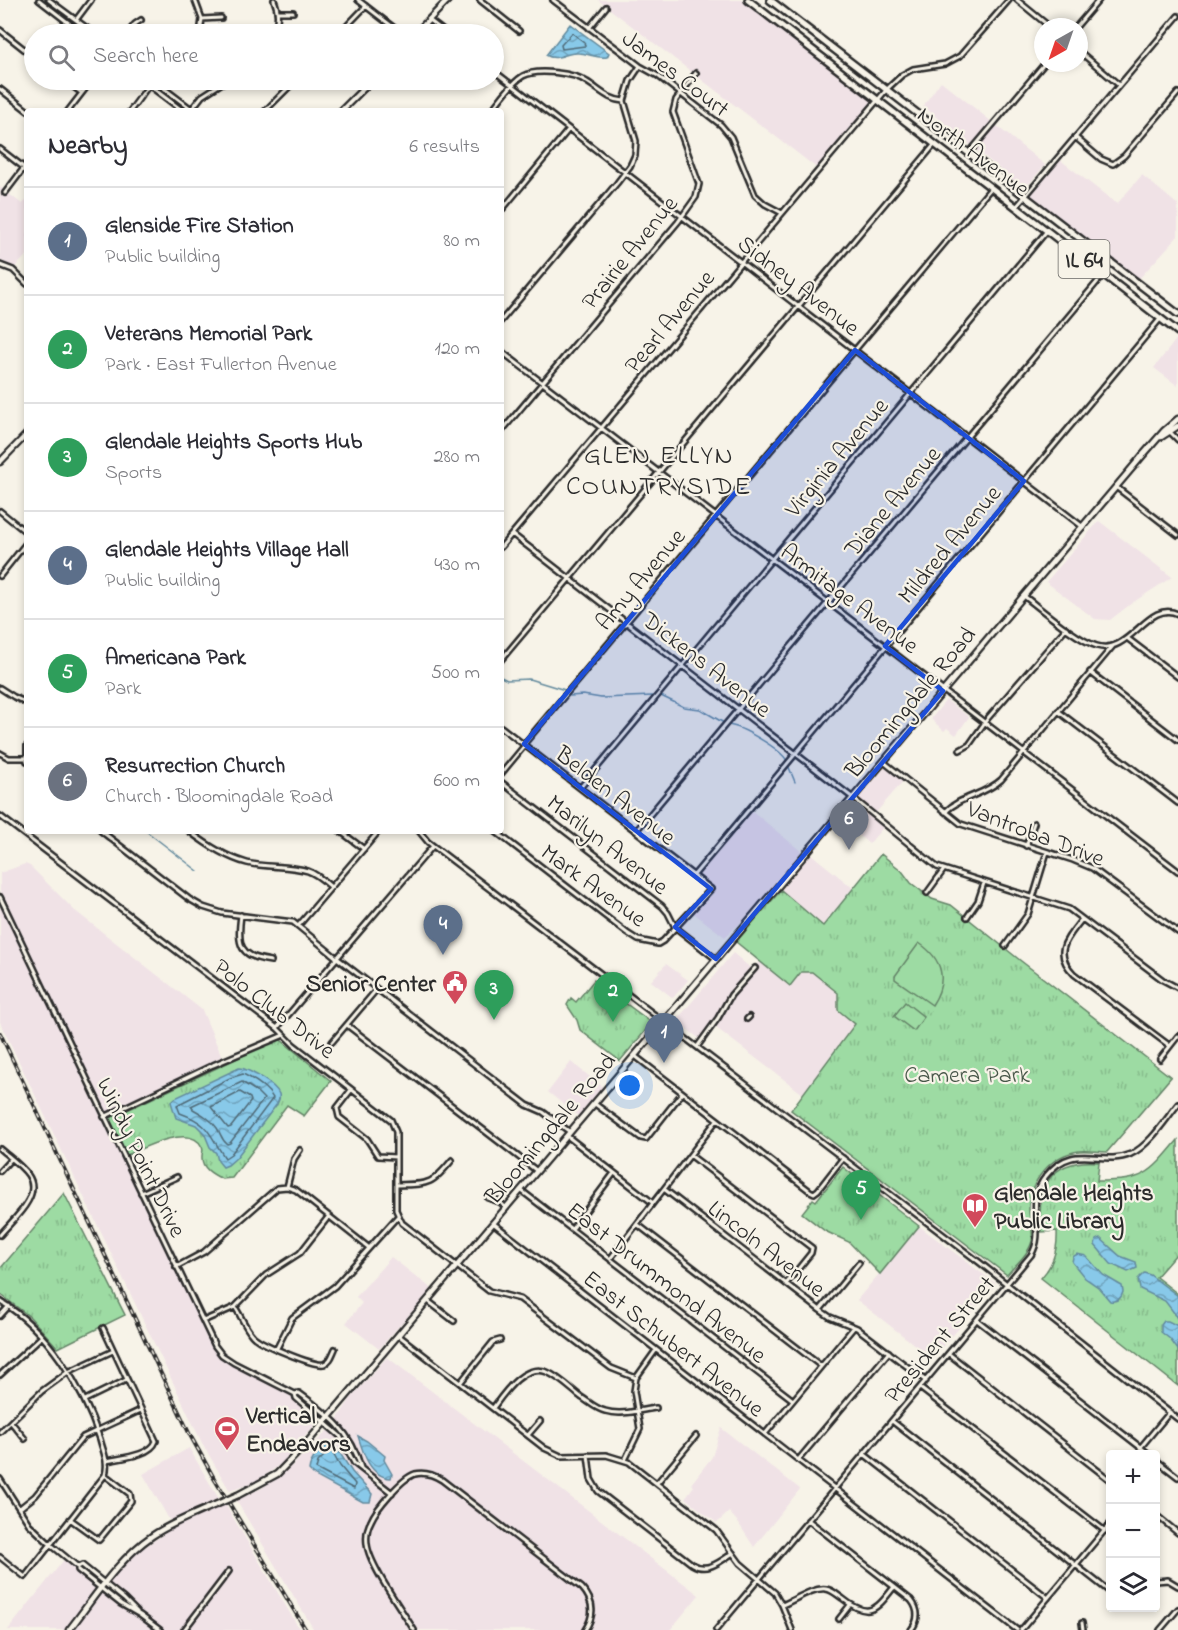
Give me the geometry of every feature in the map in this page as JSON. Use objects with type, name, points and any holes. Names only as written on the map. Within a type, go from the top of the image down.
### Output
[{"type":"main road","points":[[425,24],[448,0]]},
{"type":"main road","name":"North Avenue","points":[[748,0],[1178,332]]},
{"type":"main road","name":"North Avenue","points":[[770,0],[1178,314]]},
{"type":"main road","points":[[344,108],[362,90]]},
{"type":"main road","name":"Bloomingdale Road","points":[[69,1630],[125,1559],[153,1536],[259,1485],[280,1471],[327,1419],[1164,431],[1178,419]]},
{"type":"main road","name":"Bloomingdale Road","points":[[1161,437],[1178,426]]},
{"type":"main road","points":[[0,462],[24,437]]},
{"type":"street","points":[[39,0],[70,24]]},
{"type":"street","points":[[50,0],[81,24]]},
{"type":"street","points":[[76,20],[91,0]]},
{"type":"street","points":[[195,0],[202,18],[201,24]]},
{"type":"street","points":[[274,0],[278,12],[276,24]]},
{"type":"street","points":[[358,0],[389,24]]},
{"type":"street","points":[[480,0],[519,31]]},
{"type":"street","name":"James Court","points":[[553,0],[640,66],[658,76],[726,130],[755,195],[765,204],[782,213]]},
{"type":"street","name":"Pearl Avenue","points":[[504,543],[887,89],[902,75],[913,69],[945,64],[960,56],[1009,0]]},
{"type":"street","points":[[1017,0],[1039,18]]},
{"type":"street","points":[[1084,18],[1099,0]]},
{"type":"street","points":[[349,24],[366,6]]},
{"type":"street","points":[[589,28],[606,7]]},
{"type":"street","points":[[278,12],[293,12]]},
{"type":"street","points":[[1017,206],[1178,16]]},
{"type":"street","points":[[202,18],[221,18]]},
{"type":"street","points":[[135,24],[141,20]]},
{"type":"street","points":[[429,20],[434,24]]},
{"type":"street","points":[[0,30],[24,49]]},
{"type":"street","points":[[1088,59],[1119,85]]},
{"type":"street","points":[[504,317],[625,172],[635,155],[636,141],[624,101],[630,81],[640,66]]},
{"type":"street","points":[[969,153],[1037,72]]},
{"type":"street","points":[[494,108],[520,78],[530,73],[568,74],[582,78],[608,98],[624,101]]},
{"type":"street","points":[[680,93],[696,73]]},
{"type":"street","name":"Sidney Avenue","points":[[504,79],[1083,527]]},
{"type":"street","points":[[0,89],[24,108]]},
{"type":"street","points":[[78,90],[82,93]]},
{"type":"street","points":[[70,108],[84,90]]},
{"type":"street","points":[[132,108],[146,90]]},
{"type":"street","points":[[154,90],[179,108]]},
{"type":"street","points":[[167,90],[189,108]]},
{"type":"street","points":[[193,108],[202,96],[211,90]]},
{"type":"street","points":[[268,108],[286,90]]},
{"type":"street","name":"Prairie Avenue","points":[[504,428],[696,197],[699,184],[673,112],[680,93]]},
{"type":"street","points":[[1075,137],[1101,159],[1113,164],[1124,156],[1178,93]]},
{"type":"street","points":[[504,207],[569,129]]},
{"type":"street","points":[[504,656],[935,144]]},
{"type":"street","points":[[0,149],[24,166]]},
{"type":"street","points":[[5,193],[24,169]]},
{"type":"street","name":"Amy Avenue","points":[[504,770],[992,187]]},
{"type":"street","name":"Virginia Avenue","points":[[580,788],[1047,230]]},
{"type":"street","points":[[0,265],[12,270],[24,281]]},
{"type":"street","name":"Diane Avenue","points":[[636,831],[1104,274]]},
{"type":"street","name":"Mildred Avenue","points":[[694,875],[1161,318]]},
{"type":"street","name":"Armitage Avenue","points":[[504,353],[1178,871]]},
{"type":"street","points":[[1170,432],[1178,440]]},
{"type":"street","points":[[1116,488],[1178,535]]},
{"type":"street","points":[[0,511],[24,531]]},
{"type":"street","name":"Dickens Avenue","points":[[512,534],[853,798],[930,863],[943,871],[1064,907],[1163,980],[1178,988]]},
{"type":"street","points":[[0,576],[24,546]]},
{"type":"street","points":[[1024,596],[1082,640],[1096,646],[1113,646]]},
{"type":"street","points":[[945,812],[957,801],[997,784],[1113,646],[1127,638],[1158,613],[1166,610],[1178,614]]},
{"type":"street","points":[[960,750],[969,745],[1066,628]]},
{"type":"street","points":[[1127,638],[1178,677]]},
{"type":"street","points":[[1090,672],[1178,740]]},
{"type":"street","points":[[0,688],[24,702]]},
{"type":"street","points":[[1057,711],[1178,803]]},
{"type":"street","name":"Belden Avenue","points":[[504,729],[711,889],[675,927]]},
{"type":"street","points":[[0,753],[9,759],[24,760]]},
{"type":"street","name":"Vantroba Drive","points":[[884,762],[964,826],[1081,863],[1102,874],[1178,932]]},
{"type":"street","name":"Marilyn Avenue","points":[[504,784],[662,906],[675,927],[717,959]]},
{"type":"street","name":"Polo Club Drive","points":[[0,816],[24,832]]},
{"type":"street","points":[[1026,846],[1034,823]]},
{"type":"street","name":"Polo Club Drive","points":[[27,834],[278,1028],[391,1120],[396,1131],[396,1210],[398,1216]]},
{"type":"street","points":[[105,834],[198,905],[215,912],[291,921],[527,1105],[543,1112],[653,1203]]},
{"type":"street","points":[[193,834],[213,849],[234,859],[259,866],[307,871],[331,887]]},
{"type":"street","points":[[344,834],[364,849]]},
{"type":"street","points":[[298,926],[376,834]]},
{"type":"street","points":[[421,834],[425,840],[1007,1284],[1178,1419]]},
{"type":"street","name":"Mark Avenue","points":[[499,834],[632,937],[658,944],[675,927]]},
{"type":"street","points":[[278,1028],[433,846]]},
{"type":"street","points":[[1005,946],[1023,923],[1034,898],[1047,852]]},
{"type":"street","points":[[927,892],[943,871]]},
{"type":"street","points":[[967,917],[978,901],[984,883]]},
{"type":"street","name":"Windy Point Drive","points":[[0,897],[215,1346],[227,1359],[295,1394],[299,1393],[327,1419]]},
{"type":"street","points":[[241,915],[238,940],[244,950],[254,958],[271,961]]},
{"type":"street","points":[[1082,919],[1063,946],[1062,955],[1066,964],[1074,974],[1170,1046]]},
{"type":"street","points":[[697,1047],[731,995],[755,968]]},
{"type":"street","points":[[332,1042],[377,989]]},
{"type":"street","points":[[347,1024],[537,1171]]},
{"type":"street","points":[[104,1117],[226,1059],[284,1035]]},
{"type":"street","points":[[1160,1059],[1178,1036]]},
{"type":"street","points":[[635,1056],[810,1191],[818,1190],[843,1158]]},
{"type":"street","points":[[352,1089],[337,1108],[339,1117],[368,1139],[378,1156],[396,1157]]},
{"type":"street","points":[[595,1103],[641,1138],[646,1139],[682,1093]]},
{"type":"street","name":"President Street","points":[[716,1630],[949,1354],[1035,1248],[1037,1236],[1034,1214],[1035,1198],[1047,1174],[1060,1163],[1076,1157],[1119,1157],[1132,1153],[1144,1145],[1178,1104]]},
{"type":"street","points":[[610,1259],[717,1120]]},
{"type":"street","points":[[0,1149],[30,1178],[32,1193],[28,1202],[0,1235]]},
{"type":"street","points":[[288,1187],[294,1159],[300,1150]]},
{"type":"street","points":[[690,1155],[812,1250],[786,1284]]},
{"type":"street","points":[[0,1171],[11,1159]]},
{"type":"street","points":[[396,1185],[431,1182],[452,1160]]},
{"type":"street","points":[[572,1229],[614,1173]]},
{"type":"street","points":[[141,1193],[177,1177]]},
{"type":"street","points":[[176,1267],[204,1252],[273,1191],[288,1187],[303,1195],[368,1247]]},
{"type":"street","name":"Lincoln Avenue","points":[[664,1189],[820,1310],[868,1336],[926,1381]]},
{"type":"street","name":"East Drummond Avenue","points":[[521,1190],[793,1400]]},
{"type":"street","points":[[488,1198],[500,1202],[506,1208]]},
{"type":"street","points":[[203,1321],[236,1307],[266,1275],[300,1252],[329,1216]]},
{"type":"street","points":[[277,1348],[292,1318],[329,1292],[398,1216],[402,1223],[489,1291],[520,1299],[611,1368],[636,1378]]},
{"type":"street","name":"East Schubert Avenue","points":[[493,1223],[1019,1630]]},
{"type":"street","points":[[637,1224],[821,1366]]},
{"type":"street","points":[[820,1310],[859,1263]]},
{"type":"street","points":[[428,1300],[454,1321]]},
{"type":"street","points":[[0,1301],[9,1306],[41,1337],[68,1372],[85,1401],[107,1461],[105,1475],[25,1577],[0,1557]]},
{"type":"street","points":[[0,1316],[9,1306]]},
{"type":"street","points":[[236,1307],[252,1335],[309,1362],[322,1364],[331,1359],[335,1349]]},
{"type":"street","points":[[977,1320],[1143,1450]]},
{"type":"street","points":[[765,1434],[854,1327]]},
{"type":"street","points":[[103,1328],[156,1441],[154,1446],[147,1450],[107,1461]]},
{"type":"street","points":[[398,1335],[554,1454],[567,1457],[606,1455],[626,1460],[716,1530],[740,1563],[775,1593],[792,1630]]},
{"type":"street","points":[[0,1375],[41,1337]]},
{"type":"street","points":[[460,1383],[493,1342],[500,1340]]},
{"type":"street","points":[[626,1460],[640,1429],[634,1391],[636,1378],[656,1350]]},
{"type":"street","points":[[0,1432],[42,1391],[68,1372],[113,1351]]},
{"type":"street","points":[[798,1459],[889,1352]]},
{"type":"street","points":[[949,1354],[1106,1477]]},
{"type":"street","points":[[493,1408],[515,1381],[538,1370],[552,1375],[603,1411],[618,1413],[656,1408]]},
{"type":"street","points":[[85,1401],[126,1380]]},
{"type":"street","points":[[920,1388],[1105,1532],[1019,1630]]},
{"type":"street","name":"Windy Point Drive","points":[[295,1394],[296,1398],[327,1419]]},
{"type":"street","points":[[302,1402],[306,1398]]},
{"type":"street","points":[[19,1509],[35,1496],[83,1437],[141,1410]]},
{"type":"street","points":[[1140,1448],[1170,1412]]},
{"type":"street","points":[[327,1419],[340,1436],[354,1463],[392,1493]]},
{"type":"street","points":[[327,1419],[340,1426],[352,1443],[361,1468]]},
{"type":"street","points":[[528,1435],[540,1421]]},
{"type":"street","points":[[892,1421],[1106,1589]]},
{"type":"street","points":[[11,1422],[25,1438]]},
{"type":"street","points":[[657,1484],[696,1436]]},
{"type":"street","points":[[864,1454],[1048,1598]]},
{"type":"street","points":[[588,1455],[591,1479],[598,1491],[693,1564],[704,1568],[710,1567],[733,1553]]},
{"type":"street","points":[[1161,1464],[1178,1477]]},
{"type":"street","points":[[414,1630],[373,1562],[366,1542],[371,1520],[392,1493],[402,1482],[413,1475],[427,1474],[437,1477],[582,1588],[593,1610],[585,1630]]},
{"type":"street","points":[[70,1519],[96,1539],[102,1538],[132,1498],[105,1475]]},
{"type":"street","points":[[0,1479],[29,1524],[100,1589],[139,1614]]},
{"type":"street","points":[[1160,1519],[1178,1533]]},
{"type":"street","points":[[808,1520],[911,1600],[916,1608],[917,1619],[911,1630]]},
{"type":"street","points":[[78,1567],[82,1565],[160,1630]]},
{"type":"street","points":[[184,1630],[229,1571]]},
{"type":"street","points":[[1160,1581],[1168,1580],[1178,1586]]},
{"type":"street","points":[[782,1605],[824,1589],[833,1592],[861,1611],[875,1609],[894,1587]]},
{"type":"street","points":[[839,1619],[850,1605]]},
{"type":"street","points":[[1160,1630],[1178,1608]]},
{"type":"street","points":[[1082,1623],[1083,1630]]},
{"type":"highlighted area","points":[[855,350],[1024,481],[885,646],[943,691],[716,959],[675,927],[711,889],[524,744]]},
{"type":"shaded area","points":[[598,0],[746,0],[876,101],[818,169]]},
{"type":"shaded area","points":[[941,81],[1045,165],[1027,186],[1018,184],[923,106]]},
{"type":"shaded area","points":[[1059,159],[1117,204],[1142,175],[1178,205],[1178,236],[1137,281],[1027,195]]},
{"type":"shaded area","points":[[0,187],[22,204],[24,202],[24,258],[15,267],[0,261]]},
{"type":"shaded area","points":[[1178,337],[1178,386],[1154,368]]},
{"type":"shaded area","points":[[1099,521],[1172,577],[1110,620],[1095,619],[1046,582]]},
{"type":"shaded area","points":[[946,700],[969,717],[956,735],[947,728],[944,731],[931,719]]},
{"type":"shaded area","points":[[888,764],[905,779],[874,815],[885,825],[869,844],[840,819]]},
{"type":"shaded area","points":[[750,809],[802,852],[748,916],[725,937],[692,912],[712,889],[695,875]]},
{"type":"shaded area","points":[[811,854],[853,888],[822,926],[781,890]]},
{"type":"shaded area","points":[[25,864],[30,866],[74,910],[202,1010],[225,1064],[105,1122],[212,1345],[230,1363],[294,1393],[299,1391],[326,1412],[281,1464],[257,1481],[230,1491],[203,1445],[0,1022],[0,873]]},
{"type":"shaded area","points":[[733,953],[754,971],[759,961],[790,986],[801,972],[812,972],[838,993],[855,1025],[803,1094],[715,1027],[720,1013],[700,1039],[676,1021]]},
{"type":"shaded area","points":[[666,964],[688,980],[673,998],[651,981]]},
{"type":"shaded area","points":[[571,1062],[603,1087],[578,1116],[548,1092]]},
{"type":"shaded area","points":[[919,1226],[996,1284],[933,1359],[857,1300]]},
{"type":"shaded area","points":[[391,1257],[432,1289],[379,1349],[346,1323],[362,1303],[356,1297]]},
{"type":"shaded area","points":[[387,1357],[699,1595],[670,1630],[314,1630],[236,1500],[262,1488],[293,1465],[334,1424],[351,1398]]},
{"type":"shaded area","points":[[721,1428],[800,1489],[754,1547],[729,1512],[717,1523],[685,1498],[694,1486],[691,1484],[712,1457]]},
{"type":"shaded area","points":[[189,1448],[219,1499],[170,1521],[143,1474]]},
{"type":"shaded area","points":[[225,1504],[300,1630],[72,1630],[105,1586],[133,1555],[174,1527]]},
{"type":"shaded area","points":[[67,1556],[102,1583],[67,1630],[8,1630]]},
{"type":"green space","name":"Camera Park","points":[[881,854],[902,871],[911,883],[932,899],[951,905],[1171,1077],[1107,1152],[1069,1153],[1051,1164],[1037,1179],[1030,1199],[1032,1241],[1025,1255],[1007,1275],[791,1110],[855,1024],[838,1010],[838,993],[812,972],[801,972],[790,986],[736,942],[781,890],[823,926]]},
{"type":"green space","points":[[919,943],[933,956],[940,971],[940,987],[932,1005],[895,979]]},
{"type":"green space","points":[[594,980],[652,1023],[620,1061],[580,1030],[577,1020],[567,1005],[571,998],[576,1002]]},
{"type":"green space","points":[[905,1002],[924,1017],[914,1031],[894,1016]]},
{"type":"green space","points":[[281,1040],[331,1081],[304,1116],[287,1105],[232,1178],[222,1179],[208,1170],[203,1164],[202,1147],[196,1140],[187,1137],[164,1140],[123,1157],[108,1119],[274,1041]]},
{"type":"green space","points":[[1178,1140],[1178,1252],[1156,1277],[1178,1294],[1178,1386],[1041,1278],[1049,1268],[1054,1256],[1057,1231],[1041,1232],[1040,1216],[1044,1189],[1049,1179],[1057,1171],[1068,1165],[1082,1162],[1099,1162],[1097,1181],[1125,1180],[1144,1174],[1152,1168]]},
{"type":"green space","points":[[843,1167],[919,1226],[880,1274],[849,1242],[825,1231],[802,1213],[813,1199],[816,1201]]},
{"type":"green space","points":[[64,1193],[125,1315],[58,1348],[30,1317],[0,1294],[0,1269]]},
{"type":"water","points":[[570,24],[609,53],[607,57],[578,53],[558,57],[546,55]]},
{"type":"water","points":[[239,1068],[267,1082],[277,1090],[279,1098],[277,1104],[236,1158],[223,1167],[201,1130],[196,1125],[176,1118],[171,1102]]},
{"type":"water","points":[[1100,1238],[1120,1256],[1136,1262],[1137,1268],[1128,1272],[1111,1264],[1095,1245],[1096,1240]]},
{"type":"water","points":[[1077,1254],[1086,1256],[1103,1275],[1122,1286],[1123,1292],[1120,1298],[1110,1301],[1098,1287],[1085,1278],[1072,1262],[1073,1257]]},
{"type":"water","points":[[1144,1273],[1178,1296],[1178,1318],[1165,1301],[1140,1289],[1138,1279]]},
{"type":"water","points":[[1164,1321],[1178,1326],[1178,1350],[1161,1332],[1161,1325]]},
{"type":"water","points":[[358,1436],[385,1456],[384,1460],[392,1474],[391,1478],[384,1477],[368,1463]]},
{"type":"water","points":[[330,1444],[336,1447],[352,1472],[372,1494],[370,1502],[363,1502],[315,1476],[309,1470],[316,1455]]},
{"type":"waterway","points":[[504,678],[529,679],[565,690]]},
{"type":"waterway","points":[[570,696],[583,695],[601,698],[653,696]]},
{"type":"waterway","points":[[661,696],[684,707],[700,709],[724,723]]},
{"type":"waterway","points":[[728,725],[742,729],[760,739],[777,750],[787,761]]},
{"type":"waterway","points":[[788,765],[795,782]]},
{"type":"waterway","points":[[150,834],[198,871]]},
{"type":"railway","points":[[0,1033],[190,1435],[306,1630]]},
{"type":"place","name":"Resurrection Church","points":[[849,850]]},
{"type":"place","name":"Glendale Heights Village Hall","points":[[443,955]]},
{"type":"place","name":"Senior Center","points":[[455,1006]]},
{"type":"place","name":"Glendale Heights Sports Hub","points":[[494,1020]]},
{"type":"place","name":"Veterans Memorial Park","points":[[613,1022]]},
{"type":"place","name":"Glenside Fire Station","points":[[664,1063]]},
{"type":"place","name":"Americana Park","points":[[861,1220]]},
{"type":"place","name":"Glendale Heights Public Library","points":[[975,1229]]},
{"type":"place","name":"Vertical Endeavors","points":[[227,1452]]},
{"type":"district","name":"GLEN ELLYN COUNTRYSIDE","points":[[659,470]]}]
